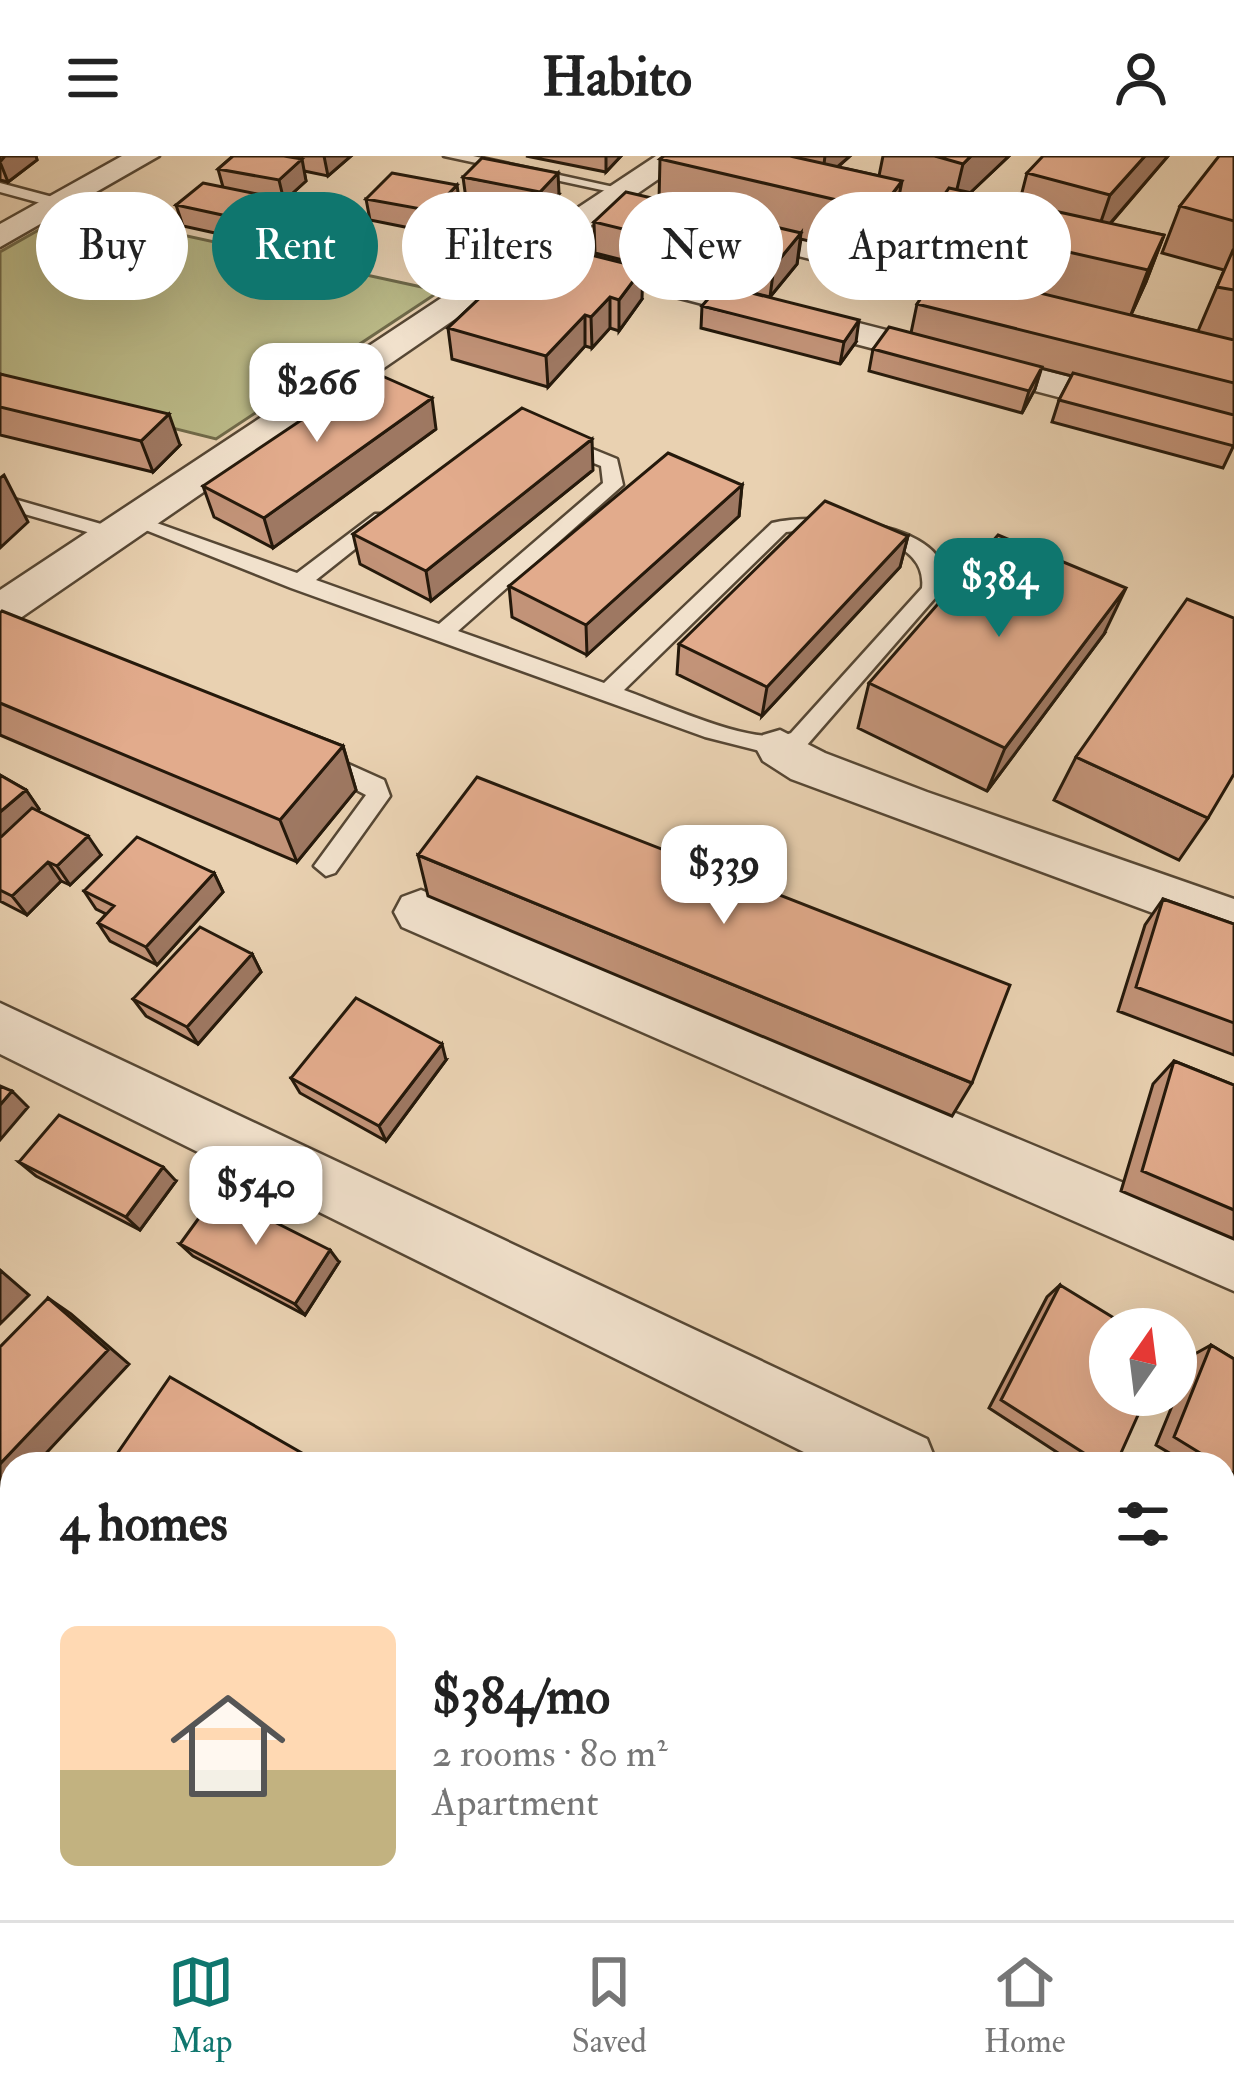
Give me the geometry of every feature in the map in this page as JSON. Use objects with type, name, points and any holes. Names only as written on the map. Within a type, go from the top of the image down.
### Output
[{"type":"street","points":[[79,192],[144,156]]},
{"type":"street","points":[[595,211],[677,156]]},
{"type":"street","points":[[618,195],[669,214],[1050,308]]},
{"type":"street","points":[[0,237],[36,216]]},
{"type":"street","points":[[595,266],[1234,431]]},
{"type":"street","points":[[0,611],[463,300]]},
{"type":"street","points":[[780,748],[808,766],[909,805],[1234,921]]},
{"type":"street","points":[[421,912],[1234,1260]]},
{"type":"street","points":[[0,1027],[877,1452]]},
{"type":"lane","points":[[451,156],[618,195]]},
{"type":"lane","points":[[0,188],[36,197]]},
{"type":"lane","points":[[441,634],[613,484],[610,463],[549,437]]},
{"type":"lane","points":[[0,501],[124,528],[298,583],[607,694],[712,731],[780,748],[799,739],[932,590],[934,572],[927,557],[901,542],[828,520],[795,520],[779,527],[607,694]]},
{"type":"lane","points":[[298,583],[401,503]]},
{"type":"lane","points":[[302,753],[376,786],[378,796],[371,808],[326,866]]},
{"type":"shaded area","points":[[36,232],[36,300],[188,300],[188,236],[212,241],[212,300],[378,300],[378,278],[402,283],[402,300],[426,300],[216,439],[0,385],[0,252]]},
{"type":"building","points":[[233,156],[302,159],[279,180],[218,169]]},
{"type":"building","points":[[790,156],[902,181],[894,192],[807,193],[660,159]]},
{"type":"building","points":[[935,156],[971,156],[963,164]]},
{"type":"building","points":[[1043,156],[1145,156],[1110,195],[1027,173]]},
{"type":"building","points":[[1219,156],[1234,156],[1234,221],[1180,206]]},
{"type":"building","points":[[482,158],[558,173],[540,192],[463,177]]},
{"type":"building","points":[[392,173],[457,185],[450,192],[402,192],[402,206],[378,201],[378,192],[373,192]]},
{"type":"building","points":[[203,183],[247,192],[212,192],[212,213],[188,208],[188,195]]},
{"type":"building","points":[[619,199],[619,228],[595,221]]},
{"type":"building","points":[[1071,215],[1164,235],[1148,270],[1071,253]]},
{"type":"building","points":[[783,229],[801,233],[783,255]]},
{"type":"building","points":[[1233,250],[1234,290],[1217,287]]},
{"type":"building","points":[[595,256],[619,262],[619,300],[610,297],[591,317],[585,315],[546,356],[448,328],[478,300],[595,300]]},
{"type":"building","points":[[707,300],[780,300],[859,320],[844,342],[702,306]]},
{"type":"building","points":[[920,300],[1069,300],[1234,340],[1234,383],[917,304]]},
{"type":"building","points":[[889,327],[1042,367],[1029,391],[873,349]]},
{"type":"building","points":[[373,372],[432,398],[264,518],[203,486]]},
{"type":"building","points":[[1073,373],[1234,415],[1234,446],[1059,400]]},
{"type":"building","points":[[0,374],[169,414],[141,441],[0,407]]},
{"type":"building","points":[[522,408],[592,439],[426,571],[353,534]]},
{"type":"building","points":[[668,453],[742,485],[586,625],[509,586]]},
{"type":"building","points":[[825,501],[908,536],[767,687],[679,644]]},
{"type":"building","points":[[998,535],[1126,588],[1005,748],[869,683]]},
{"type":"building","points":[[1187,599],[1234,618],[1234,774],[1208,818],[1076,757]]},
{"type":"building","points":[[2,611],[343,746],[280,820],[0,703]]},
{"type":"building","points":[[0,775],[26,790],[0,812]]},
{"type":"building","points":[[477,777],[1010,985],[972,1083],[418,855]]},
{"type":"building","points":[[32,808],[88,836],[57,866],[48,862],[12,896],[0,890],[0,838]]},
{"type":"building","points":[[137,837],[214,873],[146,947],[98,923],[114,906],[84,891]]},
{"type":"building","points":[[1163,899],[1234,924],[1234,1023],[1136,987]]},
{"type":"building","points":[[200,927],[252,954],[187,1027],[133,999]]},
{"type":"building","points":[[356,998],[442,1044],[379,1126],[291,1078]]},
{"type":"building","points":[[1174,1061],[1234,1085],[1234,1210],[1142,1171]]},
{"type":"building","points":[[0,1086],[12,1091],[0,1105]]},
{"type":"building","points":[[59,1115],[163,1167],[126,1217],[19,1162]]},
{"type":"building","points":[[217,1193],[330,1250],[295,1304],[180,1244]]},
{"type":"building","points":[[1060,1285],[1098,1308],[1089,1308],[1089,1416],[1138,1416],[1121,1452],[1082,1452],[1001,1400]]},
{"type":"building","points":[[48,1298],[108,1350],[11,1452],[0,1452],[0,1347]]},
{"type":"building","points":[[1211,1345],[1234,1359],[1234,1452],[1198,1452],[1174,1437],[1182,1416],[1197,1416],[1197,1380]]},
{"type":"building","points":[[170,1377],[300,1452],[118,1452]]}]
